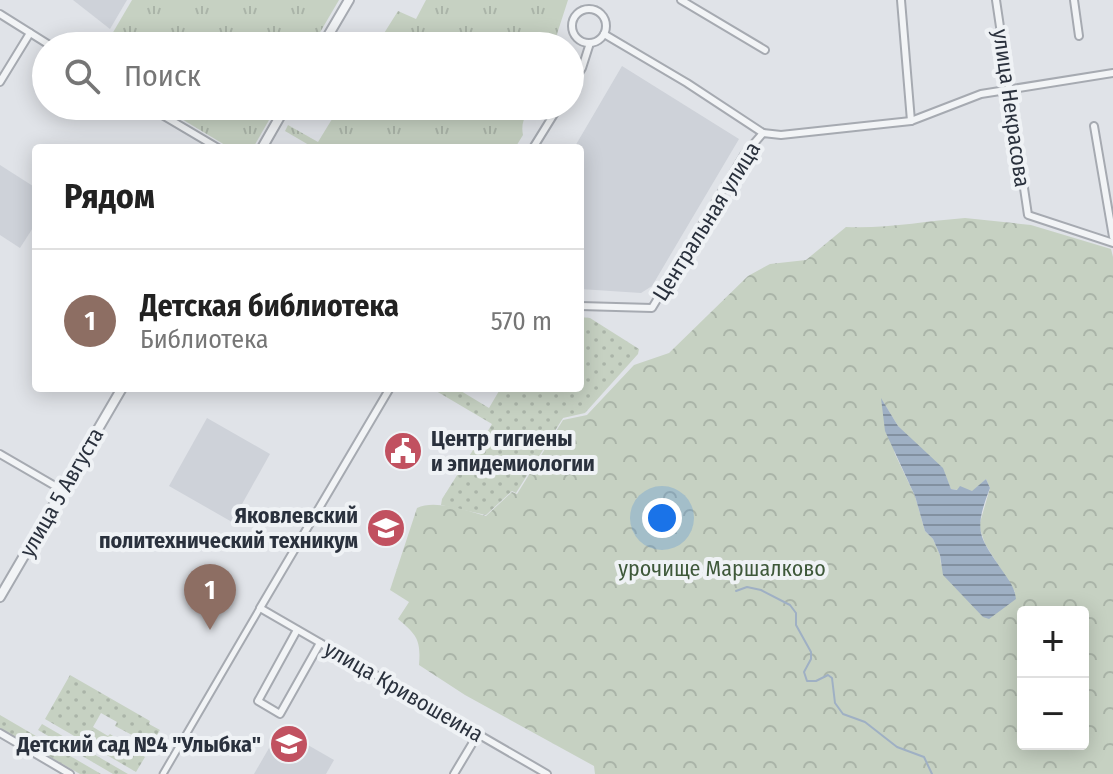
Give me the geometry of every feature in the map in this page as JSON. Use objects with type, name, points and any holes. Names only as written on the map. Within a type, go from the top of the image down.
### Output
[{"type":"street","points":[[330,32],[349,0]]},
{"type":"street","points":[[586,0],[586,9]]},
{"type":"street","points":[[681,0],[765,50]]},
{"type":"street","points":[[901,0],[911,121]]},
{"type":"street","name":"улица Некрасова","points":[[996,0],[1028,215],[1113,243]]},
{"type":"street","points":[[1074,0],[1079,36]]},
{"type":"street","points":[[574,32],[572,28],[576,15],[586,9],[593,9],[606,22],[604,34],[590,43],[584,62]]},
{"type":"street","points":[[0,14],[30,33],[0,82]]},
{"type":"street","points":[[604,34],[763,133]]},
{"type":"street","points":[[584,41],[590,43]]},
{"type":"street","name":"Центральная улица","points":[[584,306],[652,308],[744,155],[763,133],[781,135],[911,121],[970,97],[1113,73]]},
{"type":"street","points":[[171,120],[211,144]]},
{"type":"street","points":[[264,144],[278,120]]},
{"type":"street","points":[[535,144],[550,120]]},
{"type":"street","points":[[1094,126],[1113,237]]},
{"type":"street","name":"улица 5 Августа","points":[[0,597],[120,392]]},
{"type":"street","points":[[163,774],[388,392]]},
{"type":"street","points":[[0,454],[62,490]]},
{"type":"street","name":"улица Кривошеина","points":[[260,608],[547,774]]},
{"type":"street","points":[[297,630],[258,701],[280,714],[320,643]]},
{"type":"street","points":[[0,733],[70,774]]},
{"type":"street","points":[[454,774],[478,734]]},
{"type":"shaded area","points":[[73,0],[127,0],[110,29]]},
{"type":"shaded area","points":[[622,66],[739,139],[652,286],[641,293],[584,289],[584,144],[576,144]]},
{"type":"shaded area","points":[[0,165],[32,185],[32,229],[20,248],[0,235]]},
{"type":"shaded area","points":[[207,418],[270,454],[232,522],[169,486]]},
{"type":"shaded area","name":"Детский сад №4 \"Улыбка\"","points":[[280,729],[334,760],[326,774],[254,774]]},
{"type":"green space","points":[[132,0],[339,0],[320,32],[113,32]]},
{"type":"green space","points":[[426,0],[568,0],[558,32],[385,32],[398,11],[416,19]]},
{"type":"green space","points":[[183,120],[269,120],[255,144],[223,144]]},
{"type":"green space","points":[[331,120],[525,120],[523,135],[517,144],[307,144],[285,131],[288,125],[318,142]]},
{"type":"green space","name":"урочище Маршалково","points":[[965,218],[1031,225],[1111,249],[1113,774],[595,774],[594,766],[465,695],[419,665],[416,639],[398,619],[409,602],[390,590],[417,508],[442,505],[486,516],[512,492],[517,494],[563,420],[587,415],[634,365],[669,353],[748,276],[770,264],[806,260],[846,227]],"holes":[[[882,400],[898,426],[946,477],[951,489],[972,492],[986,479],[990,488],[979,526],[985,544],[1015,592],[941,565],[940,555],[933,539],[925,531],[915,496],[895,454]]]},
{"type":"green space","points":[[584,317],[590,318],[639,349],[638,354],[585,413],[563,418],[516,493],[512,491],[486,515],[441,505],[492,424],[438,392],[463,392],[489,408],[498,392],[584,392]]},
{"type":"green space","points":[[70,675],[150,721],[149,724],[160,730],[151,745],[115,726],[117,722],[101,713],[93,727],[108,736],[110,734],[145,757],[136,772],[45,719]]},
{"type":"green space","points":[[0,715],[101,774],[80,774],[0,728]]},
{"type":"green space","points":[[42,724],[128,774],[113,774],[38,730]]},
{"type":"water","points":[[881,398],[898,426],[943,468],[951,489],[957,490],[960,486],[972,491],[986,479],[990,488],[981,516],[982,535],[1011,584],[1016,599],[989,619],[983,617],[943,575],[940,555],[933,539],[925,531],[915,496],[885,431]]},
{"type":"waterway","points":[[736,591],[747,587],[761,590],[790,605],[796,613],[796,625],[811,652],[804,672],[807,681],[816,681],[828,675],[832,678],[835,703],[843,714],[865,722],[897,747],[924,757],[932,774]]},
{"type":"place","name":"Центр гигиены и эпидемиологии","points":[[403,451]]},
{"type":"place","name":"Яковлевский политехнический техникум","points":[[386,528]]},
{"type":"place","name":"Детская библиотека","points":[[210,630]]},
{"type":"place","name":"Детский сад №4 \"Улыбка\"","points":[[289,744]]}]
